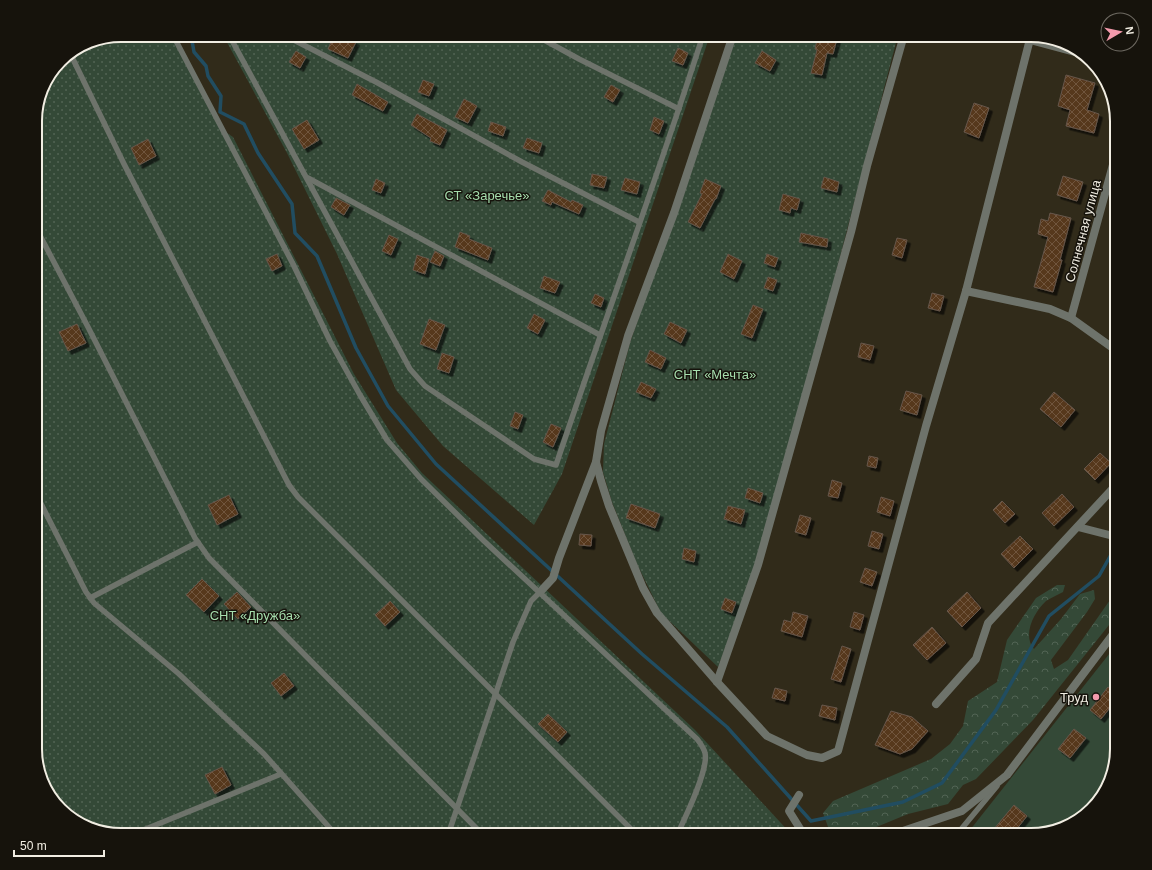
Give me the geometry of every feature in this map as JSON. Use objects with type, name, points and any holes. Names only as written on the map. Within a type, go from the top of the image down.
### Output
[{"type":"street","points":[[540,592],[553,578],[559,558],[596,462],[601,431],[628,336],[674,213],[731,42]]},
{"type":"street","points":[[717,682],[758,565],[849,240],[867,166],[902,42]]},
{"type":"street","points":[[596,462],[600,481],[609,506],[643,588],[657,613],[717,682],[767,736],[807,755],[822,758],[838,751],[924,434],[966,291],[1030,42]]},
{"type":"street","name":"Солнечная улица","points":[[1071,318],[1110,176]]},
{"type":"street","points":[[966,291],[1050,309],[1071,318],[1110,346]]},
{"type":"street","points":[[936,704],[976,660],[988,623],[1110,492]]},
{"type":"street","points":[[1078,527],[1110,535]]},
{"type":"street","points":[[912,828],[962,811],[1006,775],[1110,638]]},
{"type":"street","points":[[799,795],[789,811],[800,828]]},
{"type":"lane","points":[[177,42],[293,264],[330,341],[387,440],[426,484],[484,541],[697,739],[705,752],[705,760],[700,779],[680,828]]},
{"type":"lane","points":[[233,42],[410,369],[425,386],[534,459],[556,465],[701,42]]},
{"type":"lane","points":[[298,42],[376,82],[522,162],[639,222]]},
{"type":"lane","points":[[548,42],[679,109]]},
{"type":"lane","points":[[73,58],[124,164],[289,485],[298,497],[630,828]]},
{"type":"lane","points":[[307,177],[600,335]]},
{"type":"lane","points":[[42,239],[198,542],[209,558],[476,828]]},
{"type":"lane","points":[[42,505],[94,603],[179,674],[264,754],[330,828]]},
{"type":"lane","points":[[90,598],[198,542]]},
{"type":"lane","points":[[450,828],[513,642],[530,601],[540,592]]},
{"type":"lane","points":[[148,828],[281,774]]},
{"type":"lane","points":[[962,828],[1006,775]]},
{"type":"green space","name":"СНТ «Дружба»","points":[[121,42],[175,42],[221,129],[233,137],[354,374],[397,443],[422,473],[695,730],[786,828],[115,828],[95,824],[73,812],[65,805],[50,784],[42,755],[42,115],[46,95],[55,77],[65,65],[77,55],[100,45]]},
{"type":"green space","name":"СТ «Заречье»","points":[[227,42],[708,42],[562,474],[534,525],[443,446],[396,390],[337,254],[287,153]]},
{"type":"green space","name":"СНТ «Мечта»","points":[[735,42],[896,42],[765,543],[718,667],[661,613],[637,564],[612,502],[603,472],[604,444],[630,343]]},
{"type":"green space","points":[[1057,585],[1065,585],[1063,592],[1046,601],[1034,617],[1029,631],[1029,637],[1034,649],[1061,619],[1080,594],[1094,590],[1095,599],[1051,660],[1054,669],[1068,660],[1110,600],[1110,624],[1033,720],[976,779],[963,785],[948,804],[908,814],[874,828],[828,828],[823,813],[833,801],[931,759],[950,744],[963,726],[968,701],[997,682],[1007,640],[1036,598]]},
{"type":"green space","name":"Труд","points":[[1110,653],[1110,755],[1106,775],[1094,797],[1075,815],[1057,824],[1037,828],[972,828]]},
{"type":"building","points":[[331,42],[356,42],[348,58],[328,49]]},
{"type":"building","points":[[816,42],[836,42],[833,54],[827,53],[822,75],[811,73],[817,50],[815,49]]},
{"type":"building","points":[[678,48],[688,53],[683,65],[672,61]]},
{"type":"building","points":[[296,51],[306,57],[300,68],[289,62]]},
{"type":"building","points":[[762,51],[776,60],[770,71],[755,63]]},
{"type":"building","points":[[1066,75],[1095,83],[1087,110],[1099,114],[1094,133],[1066,126],[1070,110],[1058,106]]},
{"type":"building","points":[[423,80],[434,84],[429,96],[418,92]]},
{"type":"building","points":[[357,84],[388,102],[383,111],[352,95]]},
{"type":"building","points":[[611,85],[620,90],[613,102],[604,97]]},
{"type":"building","points":[[464,99],[477,106],[468,123],[455,117]]},
{"type":"building","points":[[974,103],[989,108],[979,138],[964,132]]},
{"type":"building","points":[[417,114],[447,130],[440,145],[430,141],[431,138],[411,125]]},
{"type":"building","points":[[654,117],[664,121],[659,134],[650,130]]},
{"type":"building","points":[[307,120],[319,140],[304,149],[292,129]]},
{"type":"building","points":[[491,122],[506,127],[503,136],[488,131]]},
{"type":"building","points":[[527,138],[542,143],[539,153],[523,148]]},
{"type":"building","points":[[148,139],[156,156],[139,165],[131,148]]},
{"type":"building","points":[[592,174],[607,177],[604,188],[590,185]]},
{"type":"building","points":[[1063,176],[1083,182],[1077,201],[1057,195]]},
{"type":"building","points":[[824,177],[839,182],[837,192],[821,188]]},
{"type":"building","points":[[625,178],[640,182],[637,194],[621,190]]},
{"type":"building","points":[[376,179],[385,183],[381,193],[372,190]]},
{"type":"building","points":[[705,179],[721,186],[716,199],[700,228],[688,222],[702,194],[700,193]]},
{"type":"building","points":[[548,190],[571,202],[572,200],[583,205],[579,214],[552,202],[551,205],[542,201]]},
{"type":"building","points":[[783,194],[800,199],[797,210],[791,208],[790,213],[779,210]]},
{"type":"building","points":[[336,198],[350,205],[344,215],[331,207]]},
{"type":"building","points":[[1050,213],[1071,218],[1053,292],[1034,287],[1048,237],[1038,234],[1041,219],[1048,221]]},
{"type":"building","points":[[460,232],[470,236],[469,239],[492,248],[488,260],[455,247]]},
{"type":"building","points":[[801,233],[828,239],[827,247],[799,242]]},
{"type":"building","points":[[389,235],[398,239],[391,255],[382,251]]},
{"type":"building","points":[[897,238],[907,240],[902,258],[892,255]]},
{"type":"building","points":[[435,251],[444,256],[440,266],[430,262]]},
{"type":"building","points":[[277,254],[282,266],[272,271],[266,259]]},
{"type":"building","points":[[728,254],[742,261],[734,279],[720,272]]},
{"type":"building","points":[[767,254],[778,258],[775,267],[764,263]]},
{"type":"building","points":[[417,255],[429,259],[425,274],[413,270]]},
{"type":"building","points":[[544,276],[560,282],[555,293],[540,288]]},
{"type":"building","points":[[768,277],[777,280],[773,291],[764,288]]},
{"type":"building","points":[[932,293],[944,296],[940,311],[928,308]]},
{"type":"building","points":[[595,294],[604,298],[601,307],[591,303]]},
{"type":"building","points":[[753,305],[763,309],[752,338],[741,334]]},
{"type":"building","points":[[534,314],[545,320],[538,334],[527,328]]},
{"type":"building","points":[[429,319],[445,325],[436,350],[420,344]]},
{"type":"building","points":[[670,322],[687,330],[681,343],[664,334]]},
{"type":"building","points":[[77,324],[86,343],[68,351],[59,332]]},
{"type":"building","points":[[861,343],[874,346],[870,360],[858,357]]},
{"type":"building","points":[[650,350],[666,358],[661,369],[645,362]]},
{"type":"building","points":[[442,353],[454,357],[449,373],[437,369]]},
{"type":"building","points":[[641,382],[656,389],[651,398],[636,392]]},
{"type":"building","points":[[906,391],[922,395],[917,415],[900,410]]},
{"type":"building","points":[[1054,392],[1075,410],[1061,427],[1040,409]]},
{"type":"building","points":[[515,412],[523,415],[518,429],[510,426]]},
{"type":"building","points":[[551,424],[561,428],[553,447],[543,442]]},
{"type":"building","points":[[1100,453],[1110,462],[1110,464],[1095,480],[1084,469]]},
{"type":"building","points":[[869,456],[878,458],[876,468],[867,466]]},
{"type":"building","points":[[832,480],[842,483],[838,498],[828,496]]},
{"type":"building","points":[[748,488],[763,493],[760,503],[745,498]]},
{"type":"building","points":[[1062,494],[1074,507],[1054,526],[1042,513]]},
{"type":"building","points":[[229,495],[238,514],[217,525],[208,505]]},
{"type":"building","points":[[881,497],[894,501],[890,516],[877,512]]},
{"type":"building","points":[[1002,501],[1015,514],[1005,523],[993,510]]},
{"type":"building","points":[[631,504],[660,514],[655,528],[626,518]]},
{"type":"building","points":[[728,506],[745,510],[741,524],[724,519]]},
{"type":"building","points":[[800,515],[811,518],[806,535],[795,532]]},
{"type":"building","points":[[872,531],[883,534],[879,549],[868,546]]},
{"type":"building","points":[[580,534],[592,535],[591,546],[579,545]]},
{"type":"building","points":[[1020,536],[1033,549],[1014,568],[1001,554]]},
{"type":"building","points":[[684,548],[696,551],[694,562],[682,559]]},
{"type":"building","points":[[865,568],[877,572],[872,586],[860,582]]},
{"type":"building","points":[[202,579],[219,596],[204,612],[186,595]]},
{"type":"building","points":[[237,592],[251,607],[238,619],[224,604]]},
{"type":"building","points":[[967,592],[981,608],[962,627],[947,611]]},
{"type":"building","points":[[725,598],[736,602],[732,613],[721,609]]},
{"type":"building","points":[[390,601],[400,612],[385,626],[375,615]]},
{"type":"building","points":[[793,612],[808,616],[802,637],[781,631],[784,620],[791,622]]},
{"type":"building","points":[[854,612],[864,615],[860,630],[850,627]]},
{"type":"building","points":[[932,627],[946,643],[927,660],[913,645]]},
{"type":"building","points":[[842,646],[851,649],[841,682],[831,679]]},
{"type":"building","points":[[284,673],[294,686],[281,696],[271,683]]},
{"type":"building","points":[[1108,687],[1110,688],[1110,708],[1101,719],[1090,710]]},
{"type":"building","points":[[775,688],[787,691],[785,701],[772,698]]},
{"type":"building","points":[[822,705],[837,708],[835,720],[819,716]]},
{"type":"building","points":[[891,711],[912,717],[928,731],[912,749],[900,754],[875,745]]},
{"type":"building","points":[[548,714],[567,732],[558,742],[538,724]]},
{"type":"building","points":[[1074,729],[1086,738],[1070,758],[1058,749]]},
{"type":"building","points":[[222,767],[231,785],[215,794],[205,775]]},
{"type":"building","points":[[1014,805],[1027,816],[1018,828],[995,828]]},
{"type":"waterway","points":[[192,42],[194,52],[206,66],[208,76],[221,96],[220,112],[244,124],[258,153],[292,204],[295,233],[317,256],[356,348],[388,406],[436,464],[642,654],[727,727],[811,821],[903,802],[942,783],[996,710],[1049,616],[1099,576],[1110,556]]},
{"type":"place","name":"Труд","points":[[1096,697]]}]
